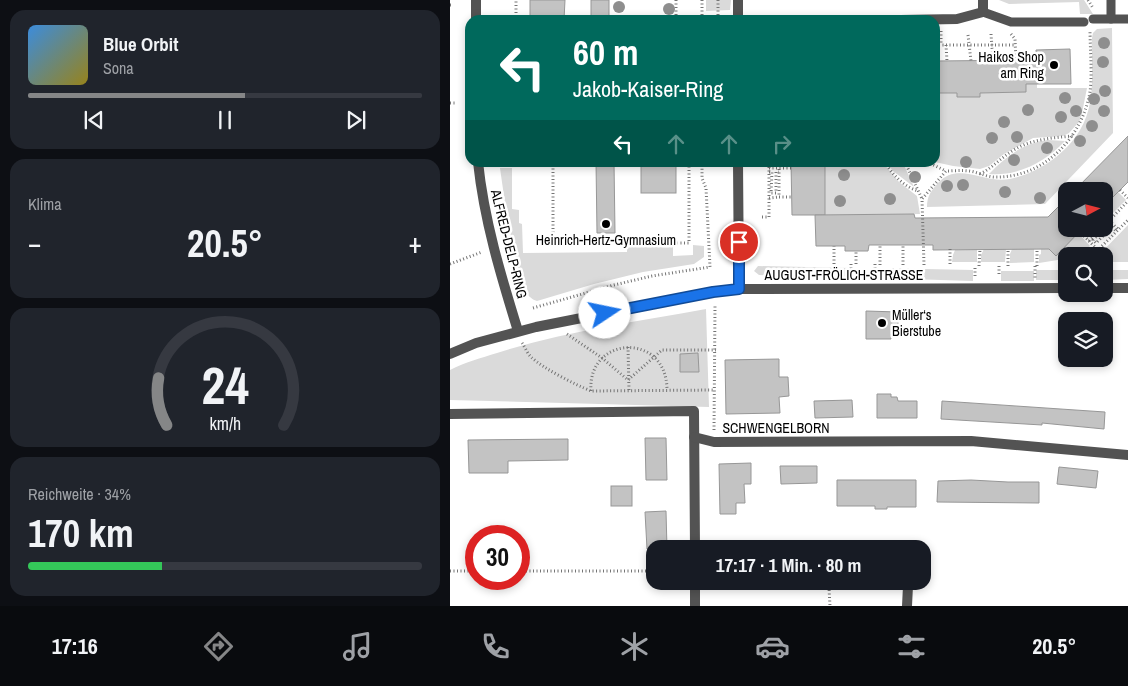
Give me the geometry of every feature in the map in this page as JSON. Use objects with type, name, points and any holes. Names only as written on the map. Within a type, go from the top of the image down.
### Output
[{"type":"street","points":[[476,0],[476,15]]},
{"type":"street","points":[[738,0],[738,15]]},
{"type":"street","points":[[940,19],[957,19],[983,12],[983,0]]},
{"type":"street","name":"ALFRED-DELP-RING","points":[[479,167],[484,208],[518,331]]},
{"type":"street","points":[[738,167],[739,289]]},
{"type":"street","name":"AUGUST-FRÖLICH-STRASSE","points":[[450,354],[476,343],[518,331],[713,292],[739,289],[1058,288]]},
{"type":"street","points":[[1113,288],[1128,288]]},
{"type":"street","points":[[450,414],[694,411],[695,540]]},
{"type":"street","name":"SCHWENGELBORN","points":[[694,437],[714,442],[971,441],[1128,455]]},
{"type":"street","points":[[695,590],[695,606]]},
{"type":"street","points":[[907,606],[908,590]]},
{"type":"lane","points":[[1111,0],[1111,18]]},
{"type":"lane","points":[[983,12],[1011,22],[1128,18]]},
{"type":"path","points":[[516,0],[516,15]]},
{"type":"path","points":[[676,0],[676,15]]},
{"type":"path","points":[[702,0],[702,15]]},
{"type":"path","points":[[718,0],[718,15]]},
{"type":"path","points":[[938,167],[946,171],[970,171],[994,177],[1013,175],[1042,164],[1059,151],[1073,136],[1090,95],[1090,30]]},
{"type":"path","points":[[940,31],[941,45],[1015,45]]},
{"type":"path","points":[[991,34],[993,61]]},
{"type":"path","points":[[1011,34],[1015,39],[1016,61]]},
{"type":"path","points":[[968,35],[970,61]]},
{"type":"path","points":[[946,45],[947,61]]},
{"type":"path","points":[[450,103],[455,103]]},
{"type":"path","points":[[980,174],[1025,144],[1036,140],[1073,136]]},
{"type":"path","points":[[552,167],[552,244],[689,243],[689,167]]},
{"type":"path","points":[[532,308],[652,276],[710,267],[706,188],[702,178],[702,167]]},
{"type":"path","points":[[762,217],[769,217],[769,167]]},
{"type":"path","points":[[888,167],[902,182],[918,191]]},
{"type":"path","points":[[907,167],[922,199],[924,265]]},
{"type":"path","points":[[769,170],[792,168]]},
{"type":"path","points":[[769,170],[772,172],[771,193],[776,193],[776,172],[779,170]]},
{"type":"path","points":[[779,170],[779,197]]},
{"type":"path","points":[[922,199],[946,171]]},
{"type":"path","points":[[1113,216],[1128,200],[1120,190]]},
{"type":"path","points":[[769,198],[792,197]]},
{"type":"path","points":[[1101,247],[1128,220]]},
{"type":"path","points":[[1113,226],[1118,231]]},
{"type":"path","points":[[1113,228],[1118,231]]},
{"type":"path","points":[[1086,238],[1095,247]]},
{"type":"path","points":[[1089,241],[1092,238]]},
{"type":"path","points":[[1095,238],[1093,240],[1096,243],[1101,238]]},
{"type":"path","points":[[880,245],[880,265]]},
{"type":"path","points":[[903,245],[903,265]]},
{"type":"path","points":[[834,246],[834,264]]},
{"type":"path","points":[[450,264],[494,249]]},
{"type":"path","points":[[979,266],[980,249]]},
{"type":"path","points":[[1008,249],[1008,266]]},
{"type":"path","points":[[1037,249],[1037,266]]},
{"type":"path","points":[[950,250],[950,266]]},
{"type":"path","points":[[856,251],[856,264]]},
{"type":"path","points":[[714,442],[715,306]]},
{"type":"path","points":[[552,324],[602,358],[628,380]]},
{"type":"path","points":[[522,342],[530,356],[577,386],[591,391],[715,390]]},
{"type":"path","points":[[628,347],[628,390]]},
{"type":"path","points":[[591,391],[593,371],[602,358],[614,350],[628,347],[643,350],[654,357],[664,371],[667,389]]},
{"type":"path","points":[[628,380],[662,350],[716,350]]},
{"type":"path","points":[[450,571],[465,571]]},
{"type":"path","points":[[530,571],[646,572]]},
{"type":"path","points":[[829,590],[830,606]]},
{"type":"shaded area","points":[[706,0],[731,0],[730,10],[706,11]]},
{"type":"shaded area","points":[[999,0],[1084,0],[1093,14],[1080,14],[1079,2],[1009,4]]},
{"type":"shaded area","points":[[1112,28],[1113,133],[1066,182],[1058,182],[1058,190],[1045,204],[927,207],[931,191],[946,177],[963,173],[991,179],[1010,179],[1031,172],[1050,162],[1067,147],[1080,130],[1088,112],[1092,84],[1092,41],[1093,33],[1097,29]]},
{"type":"shaded area","points":[[1026,84],[1037,84],[1037,88],[1087,88],[1079,122],[1069,133],[1063,136],[1033,138],[1004,154],[989,166],[980,169],[940,163],[940,93],[957,93],[957,97],[980,97],[980,93],[1026,92]]},
{"type":"shaded area","points":[[1048,140],[1065,141],[1049,155],[1031,166],[1011,173],[989,174],[1016,151],[1031,144]]},
{"type":"shaded area","points":[[825,167],[886,167],[899,182],[917,196],[920,214],[825,215]]},
{"type":"shaded area","points":[[890,167],[905,167],[914,187]]},
{"type":"shaded area","points":[[500,168],[512,168],[512,209],[519,210],[519,223],[522,224],[523,253],[627,252],[627,247],[673,246],[673,256],[693,255],[693,245],[704,246],[704,257],[694,264],[643,272],[537,301],[530,297],[520,275],[511,236]]},
{"type":"shaded area","points":[[1118,192],[1126,200],[1113,213],[1113,197]]},
{"type":"shaded area","points":[[1128,225],[1128,262],[1113,262],[1113,247],[1107,247]]},
{"type":"shaded area","points":[[1073,238],[1083,238],[1090,246],[1089,247],[1064,247]]},
{"type":"shaded area","points":[[977,249],[977,262],[952,262],[955,250]]},
{"type":"shaded area","points":[[984,249],[1006,249],[1005,262],[981,262],[981,255]]},
{"type":"shaded area","points":[[1012,249],[1034,249],[1034,262],[1010,263]]},
{"type":"shaded area","points":[[1041,249],[1049,249],[1056,255],[1058,253],[1058,260],[1039,263]]},
{"type":"shaded area","points":[[758,266],[850,268],[850,278],[759,275],[754,271]]},
{"type":"shaded area","points":[[877,268],[973,270],[973,281],[876,278]]},
{"type":"shaded area","points":[[1036,270],[1058,270],[1058,280],[1036,280]]},
{"type":"shaded area","points":[[1113,270],[1128,270],[1128,279],[1113,280]]},
{"type":"shaded area","points":[[1001,271],[1034,271],[1034,281],[1001,281]]},
{"type":"shaded area","points":[[706,309],[709,407],[450,400],[450,370],[467,362],[523,345],[575,333]]},
{"type":"building","points":[[530,0],[565,0],[564,15],[530,15]]},
{"type":"building","points":[[591,0],[609,0],[609,15],[591,15]]},
{"type":"building","points":[[1070,49],[1071,84],[1026,84],[1026,92],[980,93],[980,97],[957,97],[957,93],[940,93],[940,61],[1036,60],[1036,50]]},
{"type":"building","points":[[1128,136],[1128,182],[1113,197],[1113,182],[1083,182]]},
{"type":"building","points":[[596,167],[614,167],[615,233],[597,233]]},
{"type":"building","points":[[641,167],[676,167],[676,193],[641,193]]},
{"type":"building","points":[[791,167],[825,167],[825,215],[792,215]]},
{"type":"building","points":[[1058,207],[1058,238],[1073,238],[1065,247],[1058,247],[1058,254],[1056,256],[1049,249],[933,250],[933,245],[869,245],[868,251],[845,251],[845,246],[816,246],[815,215],[914,214],[915,218],[1048,217]]},
{"type":"building","points":[[866,311],[898,312],[898,334],[891,334],[891,339],[866,339]]},
{"type":"building","points":[[698,353],[699,372],[680,372],[680,354]]},
{"type":"building","points":[[779,359],[779,377],[788,377],[789,396],[779,397],[780,413],[726,414],[725,360]]},
{"type":"building","points":[[877,394],[891,394],[891,397],[897,397],[898,401],[917,401],[917,418],[877,418]]},
{"type":"building","points":[[852,400],[853,417],[815,418],[814,401]]},
{"type":"building","points":[[942,401],[1105,412],[1104,429],[1042,423],[1042,425],[941,419]]},
{"type":"building","points":[[645,438],[666,438],[667,480],[646,480]]},
{"type":"building","points":[[568,439],[568,460],[508,461],[508,473],[469,473],[468,440]]},
{"type":"building","points":[[751,463],[751,484],[744,484],[745,503],[736,503],[736,514],[720,514],[719,464]]},
{"type":"building","points":[[780,466],[817,466],[817,483],[781,484]]},
{"type":"building","points":[[1059,467],[1098,471],[1096,488],[1057,484]]},
{"type":"building","points":[[837,480],[916,480],[916,507],[875,509],[875,506],[837,506]]},
{"type":"building","points":[[938,481],[1039,482],[1039,503],[937,502]]},
{"type":"building","points":[[611,486],[632,486],[632,506],[611,506]]},
{"type":"building","points":[[666,511],[667,540],[647,540],[645,512]]},
{"type":"place","name":"Haikos Shop am Ring","points":[[1054,65]]},
{"type":"place","name":"Heinrich-Hertz-Gymnasium","points":[[606,224]]},
{"type":"place","name":"Müller‘s Bierstube","points":[[882,323]]},
{"type":"route","points":[[605,313],[713,292],[739,289],[739,242]]}]
